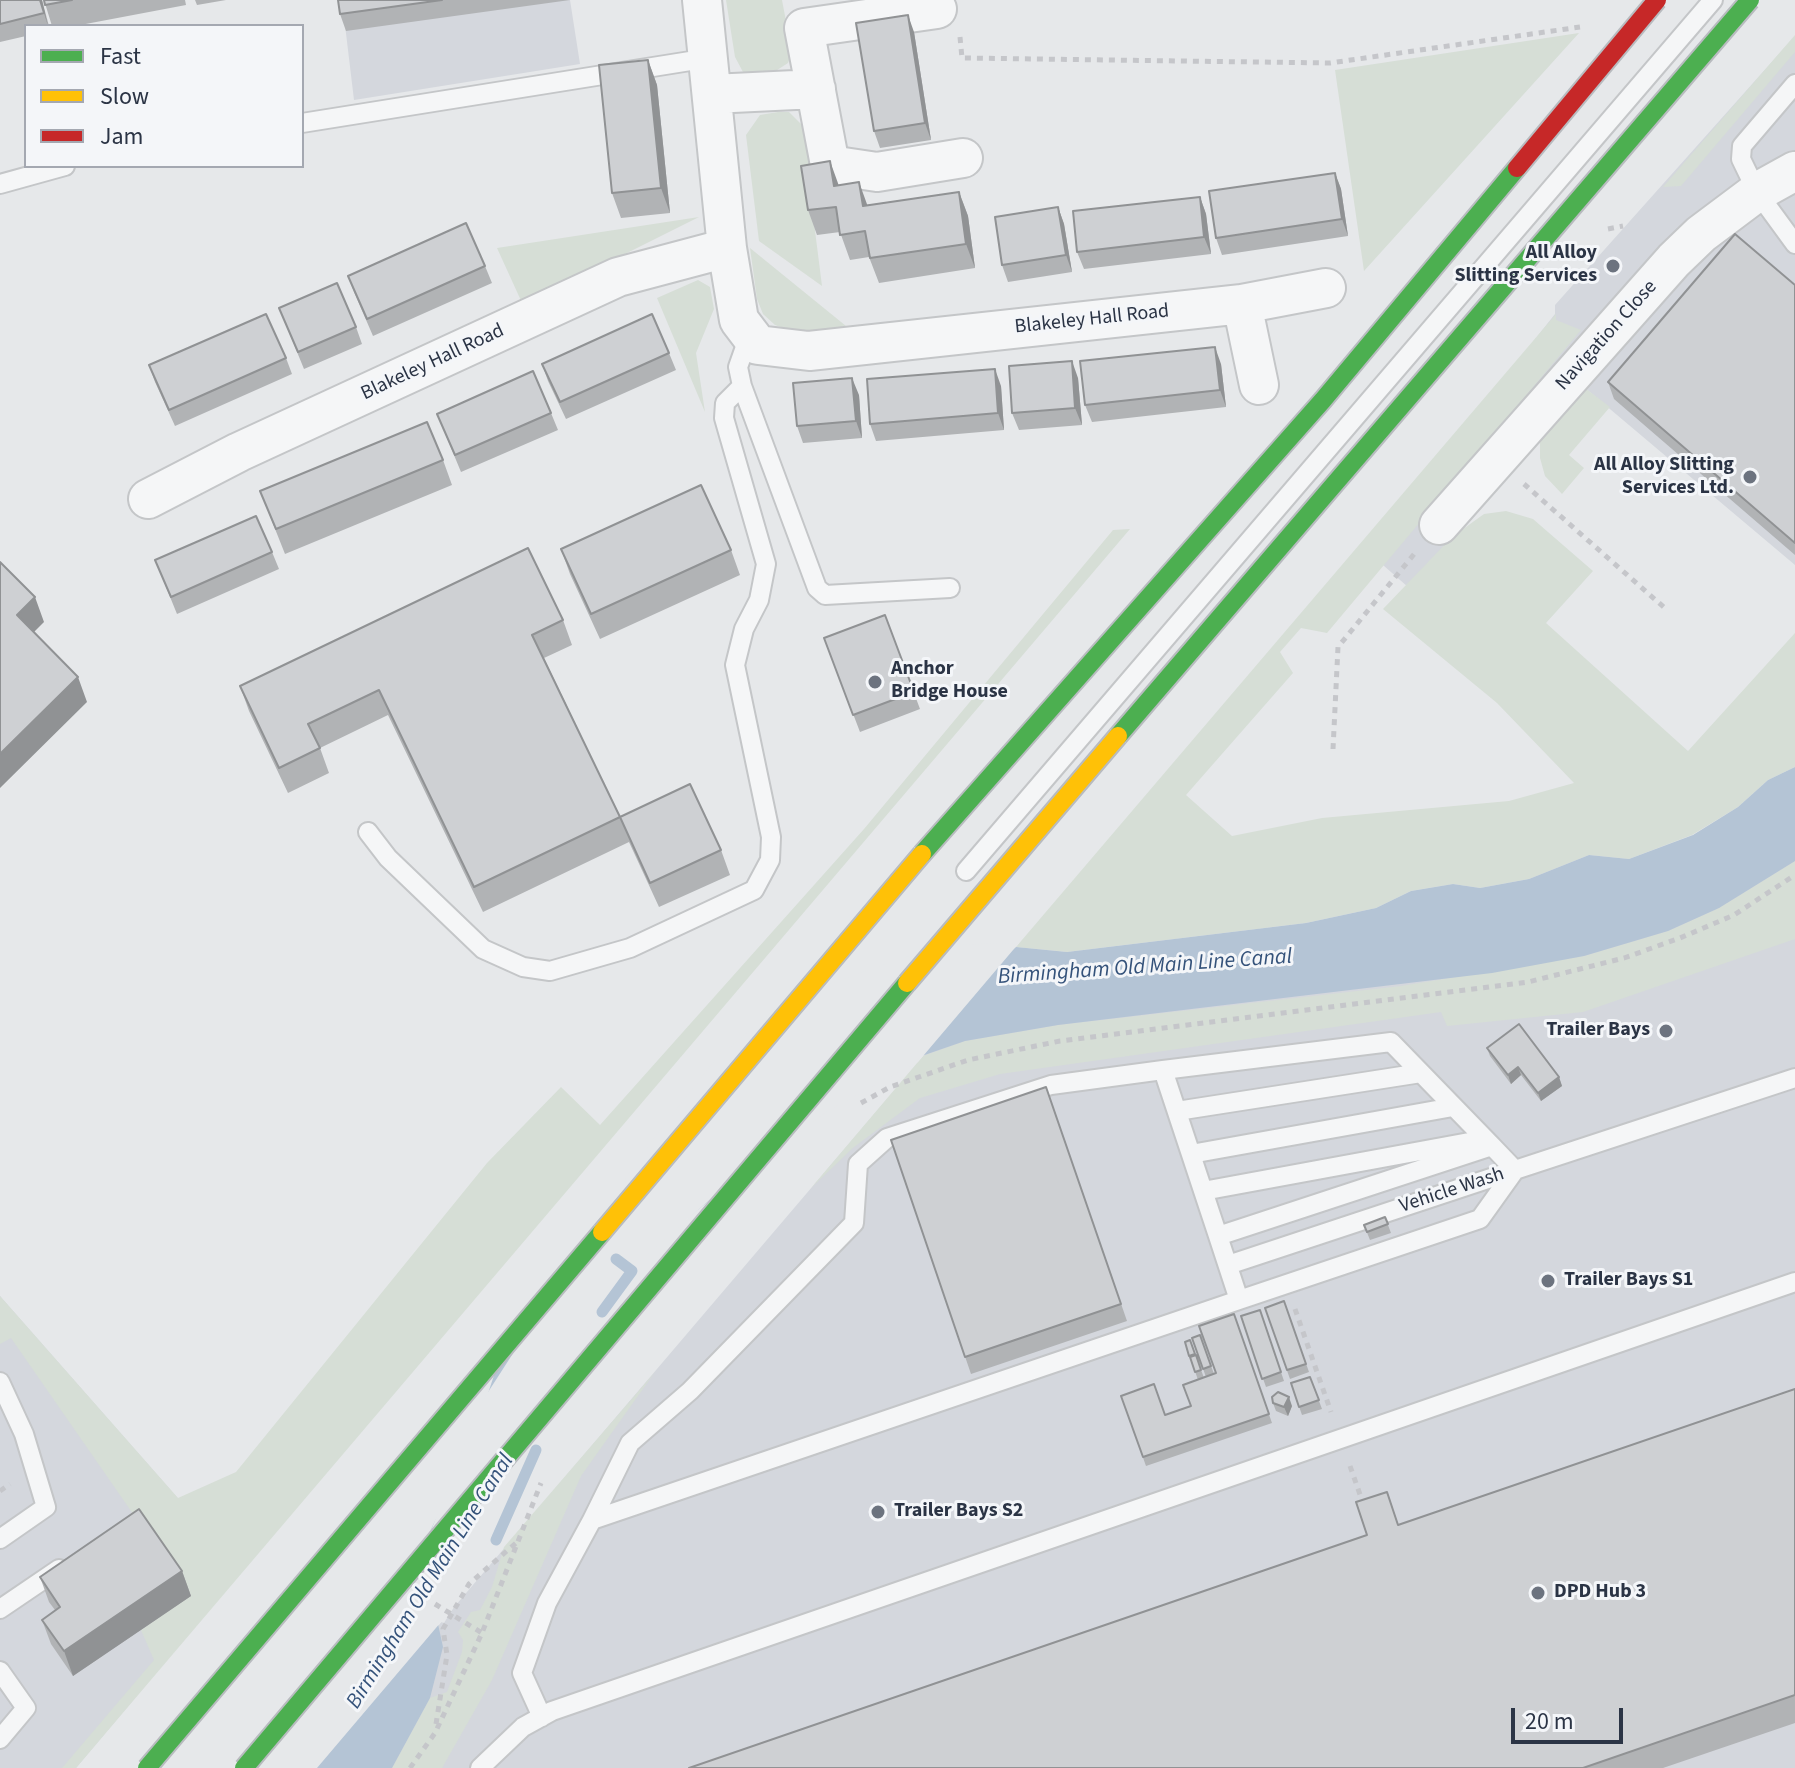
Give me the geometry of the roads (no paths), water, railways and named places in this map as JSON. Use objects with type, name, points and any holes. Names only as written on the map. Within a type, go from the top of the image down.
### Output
[{"type":"highway","points":[[147,1768],[924,852],[1323,400],[1657,0]]},
{"type":"highway","points":[[244,1768],[990,885],[1750,0]]},
{"type":"street","points":[[702,0],[727,248],[739,320],[750,333]]},
{"type":"street","points":[[948,19],[804,28],[830,165],[877,172],[963,158]]},
{"type":"street","points":[[711,76],[816,89]]},
{"type":"street","name":"Navigation Close","points":[[1439,525],[1674,260],[1701,234],[1757,192],[1795,171]]},
{"type":"street","name":"Blakeley Hall Road","points":[[148,499],[239,452],[618,277],[727,248]]},
{"type":"street","name":"Blakeley Hall Road","points":[[750,333],[758,345],[809,351],[1242,304],[1326,288]]},
{"type":"street","points":[[1242,304],[1259,385]]},
{"type":"lane","points":[[966,871],[1713,0]]},
{"type":"lane","points":[[304,123],[711,76]]},
{"type":"lane","points":[[1795,84],[1742,146],[1742,167],[1795,244]]},
{"type":"lane","points":[[0,184],[58,168]]},
{"type":"lane","points":[[750,333],[738,367],[742,386],[817,588],[825,595],[950,588]]},
{"type":"lane","points":[[368,832],[388,858],[483,949],[523,967],[550,971],[615,953],[754,890],[770,860],[771,837],[735,665],[744,629],[759,600],[766,564],[724,418],[725,403],[742,386]]},
{"type":"lane","points":[[542,1717],[522,1673],[547,1603],[630,1443],[690,1391],[854,1223],[858,1164],[887,1138],[1051,1085],[1391,1042],[1515,1170],[1795,1078]]},
{"type":"lane","points":[[1163,1070],[1239,1300]]},
{"type":"lane","points":[[1177,1111],[1421,1073]]},
{"type":"lane","points":[[1191,1154],[1453,1107]]},
{"type":"lane","points":[[1203,1191],[1489,1143]]},
{"type":"lane","points":[[1218,1236],[1489,1143]]},
{"type":"lane","name":"Vehicle Wash","points":[[592,1520],[1480,1219],[1515,1170]]},
{"type":"lane","name":"Vehicle Wash","points":[[1228,1265],[1515,1170]]},
{"type":"lane","points":[[480,1768],[523,1727],[542,1717],[1795,1282]]},
{"type":"lane","points":[[0,1382],[24,1434],[46,1507],[0,1539]]},
{"type":"lane","points":[[0,1609],[74,1559]]},
{"type":"lane","points":[[53,1574],[65,1591]]},
{"type":"lane","points":[[0,1671],[26,1708],[0,1739]]},
{"type":"water","name":"Birmingham Old Main Line Canal","points":[[1795,767],[1795,861],[1719,908],[1668,931],[1584,956],[1492,973],[1058,1025],[965,1041],[910,1060],[827,1107],[631,1263],[584,1327],[438,1624],[443,1647],[430,1698],[392,1768],[245,1768],[401,1590],[468,1454],[506,1339],[1016,947],[1067,952],[1306,923],[1376,908],[1411,891],[1453,884],[1480,888],[1529,879],[1589,855],[1629,859],[1693,835],[1738,807],[1768,780]]},
{"type":"waterway","points":[[602,1312],[632,1271],[616,1259]]},
{"type":"waterway","name":"Birmingham Old Main Line Canal","points":[[496,1540],[536,1450]]},
{"type":"place","name":"All Alloy Slitting Services","points":[[1613,266]]},
{"type":"place","name":"All Alloy Slitting Services Ltd.","points":[[1750,477]]},
{"type":"place","name":"Anchor Bridge House","points":[[875,682]]},
{"type":"place","name":"Trailer Bays","points":[[1666,1031]]},
{"type":"place","name":"Trailer Bays S1","points":[[1548,1281]]},
{"type":"place","name":"Trailer Bays S2","points":[[878,1512]]},
{"type":"place","name":"DPD Hub 3","points":[[1538,1593]]}]
